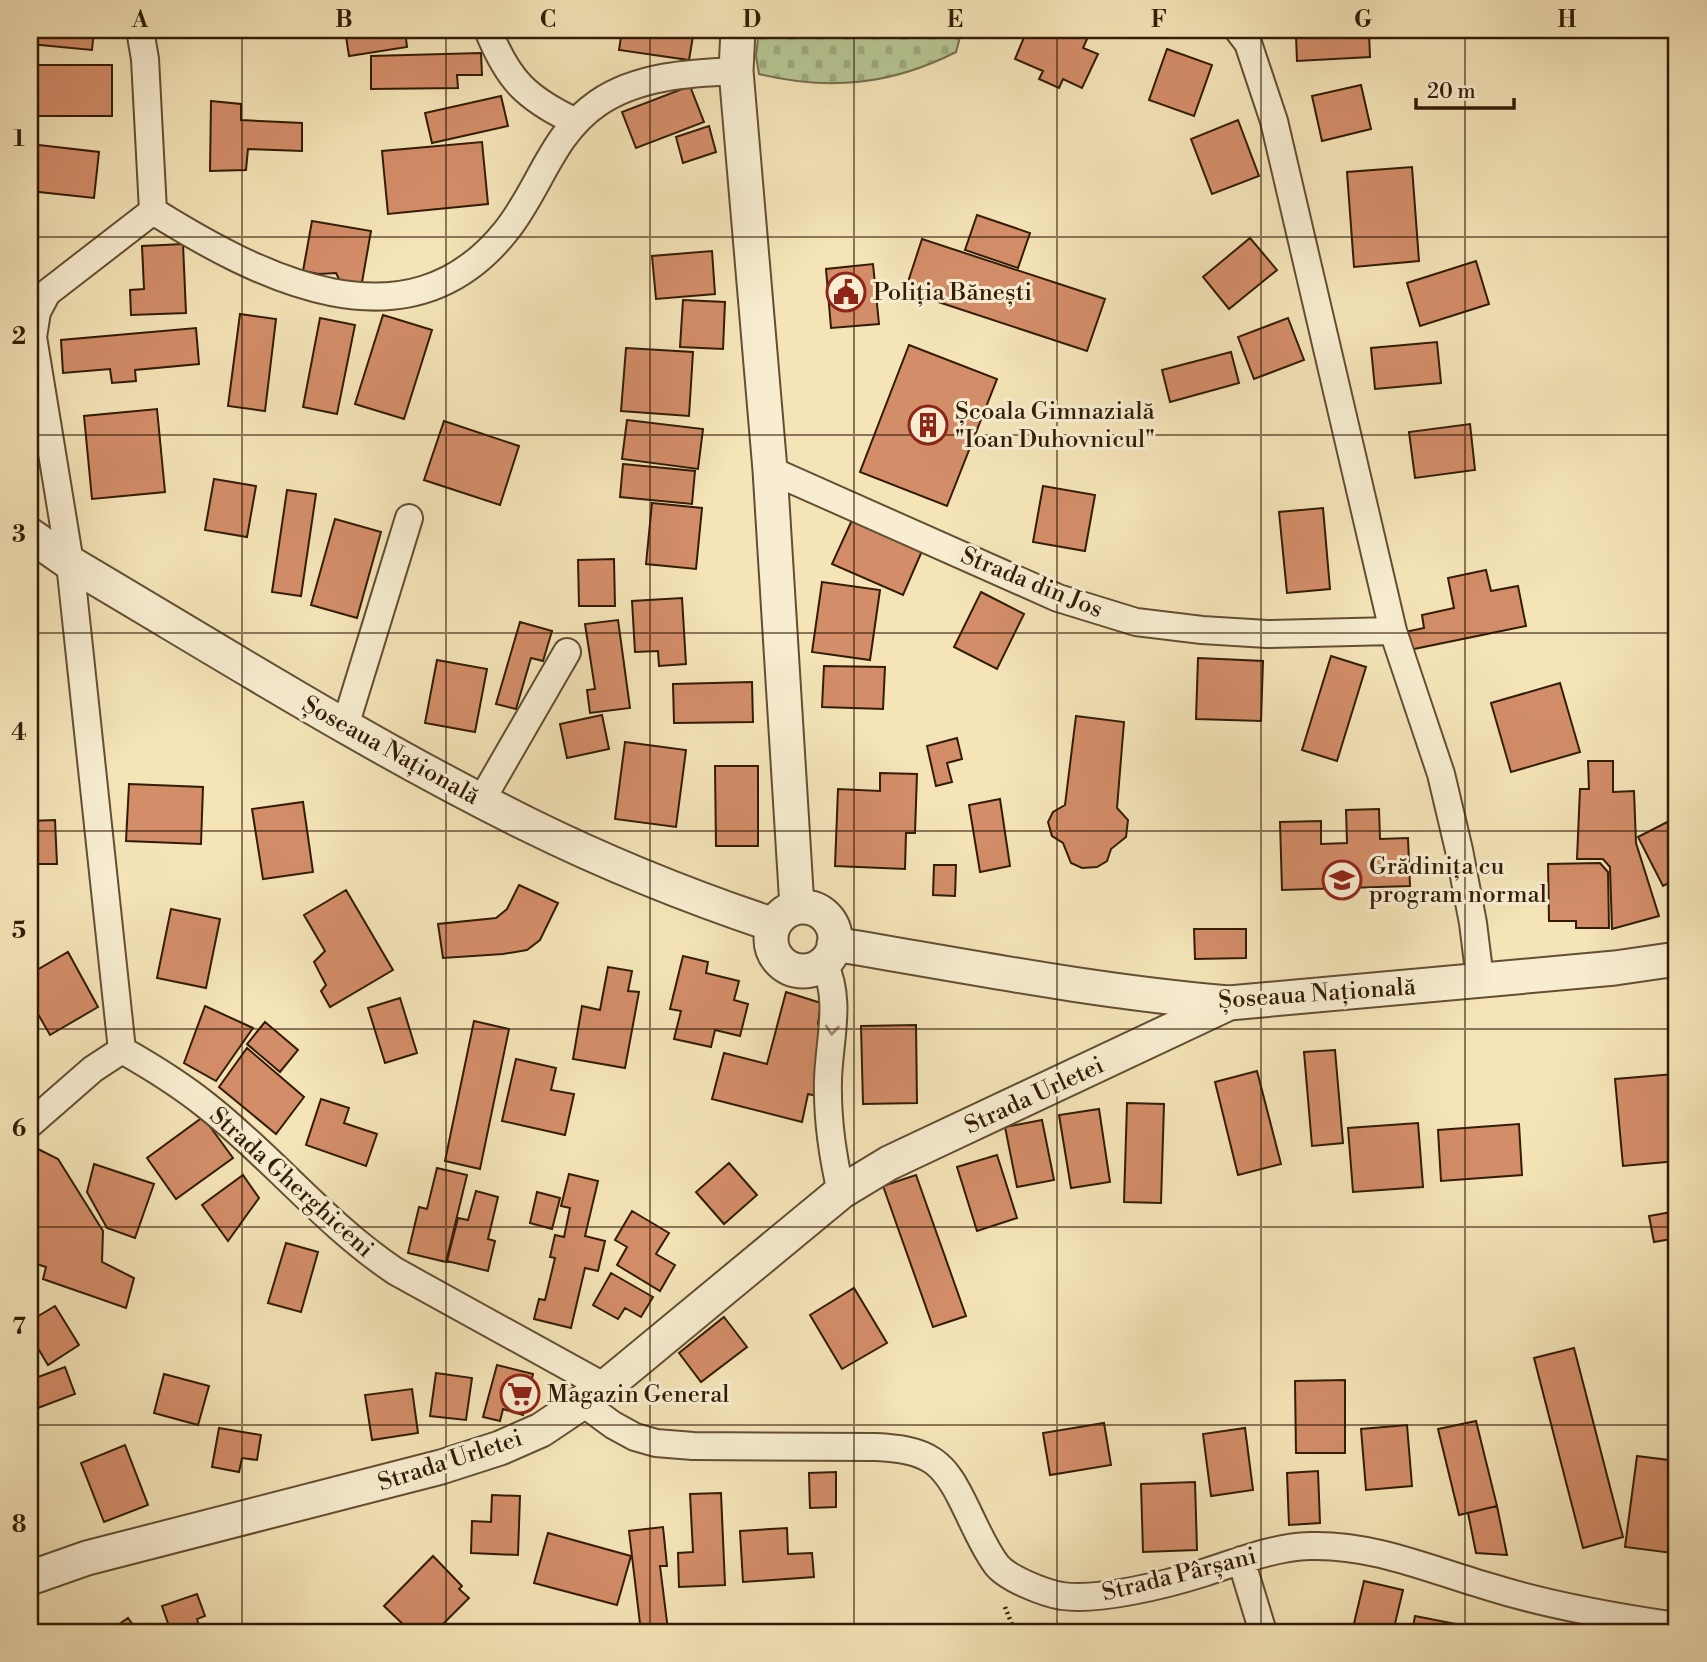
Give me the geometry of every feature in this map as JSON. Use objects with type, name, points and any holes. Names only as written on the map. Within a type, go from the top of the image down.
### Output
[{"type":"street","points":[[140,30],[145,59],[153,211]]},
{"type":"street","points":[[488,30],[500,60],[524,90],[543,106],[574,121]]},
{"type":"street","points":[[738,30],[736,71],[770,470],[785,916]]},
{"type":"street","points":[[1238,30],[1248,43],[1274,121],[1393,631],[1441,774],[1473,923],[1479,979]]},
{"type":"street","points":[[153,211],[210,246],[277,277],[341,294],[380,299],[408,295],[430,289],[451,278],[477,260],[506,232],[574,121],[600,101],[651,81],[698,73],[736,71]]},
{"type":"street","points":[[30,1124],[93,1069],[122,1050],[69,563],[33,337],[37,312],[47,293],[153,211]]},
{"type":"street","name":"Strada din Jos","points":[[770,470],[1058,598],[1136,622],[1267,634],[1393,631]]},
{"type":"street","points":[[345,726],[409,518]]},
{"type":"street","name":"Șoseaua Națională","points":[[30,535],[69,563],[345,726],[481,800],[598,858],[669,888],[785,916],[807,907],[825,916],[834,934],[829,954],[814,969],[793,970],[783,965],[771,946],[785,916]]},
{"type":"street","points":[[481,800],[567,652]]},
{"type":"street","points":[[829,954],[834,1003],[828,1078],[828,1123],[841,1192]]},
{"type":"street","name":"Șoseaua Națională","points":[[829,954],[1229,1003],[1615,968],[1677,959]]},
{"type":"street","name":"Strada Urletei","points":[[30,1578],[87,1558],[453,1463],[500,1448],[541,1430],[594,1395],[841,1192],[889,1163],[1229,1003]]},
{"type":"street","name":"Strada Gherghiceni","points":[[122,1050],[156,1069],[208,1106],[363,1250],[594,1395]]},
{"type":"street","name":"Strada Pârșani","points":[[594,1395],[613,1426],[635,1437],[656,1443],[693,1446],[877,1447],[904,1449],[932,1460],[953,1481],[996,1565],[1015,1579],[1061,1596],[1128,1591],[1297,1547],[1339,1546],[1378,1553],[1573,1609],[1677,1626]]},
{"type":"street","points":[[1241,1560],[1263,1632]]},
{"type":"green space","points":[[759,30],[962,30],[956,52],[932,63],[884,78],[835,83],[759,74],[756,56]]},
{"type":"building","points":[[30,30],[94,30],[92,50],[30,44]]},
{"type":"building","points":[[345,30],[405,30],[407,47],[349,56]]},
{"type":"building","points":[[622,30],[694,30],[689,60],[619,50]]},
{"type":"building","points":[[1027,30],[1091,30],[1083,48],[1098,54],[1082,88],[1063,79],[1059,88],[1039,79],[1043,71],[1015,59]]},
{"type":"building","points":[[1369,33],[1370,57],[1297,61],[1296,36]]},
{"type":"building","points":[[1167,49],[1212,65],[1194,116],[1149,100]]},
{"type":"building","points":[[481,53],[482,75],[457,75],[458,88],[371,89],[371,56]]},
{"type":"building","points":[[30,65],[112,65],[112,116],[30,116]]},
{"type":"building","points":[[1361,85],[1371,129],[1322,141],[1312,96]]},
{"type":"building","points":[[690,86],[704,122],[636,148],[622,112]]},
{"type":"building","points":[[501,96],[508,126],[432,143],[425,113]]},
{"type":"building","points":[[211,101],[241,104],[241,120],[302,123],[302,151],[248,149],[246,170],[210,171]]},
{"type":"building","points":[[1238,120],[1259,176],[1212,194],[1191,139]]},
{"type":"building","points":[[709,126],[716,152],[683,163],[676,137]]},
{"type":"building","points":[[482,142],[488,204],[388,214],[382,151]]},
{"type":"building","points":[[30,144],[99,152],[94,198],[30,191]]},
{"type":"building","points":[[1412,167],[1419,261],[1354,267],[1347,172]]},
{"type":"building","points":[[977,215],[1030,233],[1018,268],[965,250]]},
{"type":"building","points":[[312,221],[371,231],[361,288],[341,283],[336,273],[303,271]]},
{"type":"building","points":[[1250,238],[1277,270],[1229,309],[1203,277]]},
{"type":"building","name":"Școala Gimnazială \"Ioan Duhovnicul\"","points":[[922,239],[1105,299],[1087,351],[905,291]]},
{"type":"building","points":[[183,244],[186,313],[131,315],[130,290],[144,289],[142,246]]},
{"type":"building","points":[[712,251],[715,294],[656,299],[652,256]]},
{"type":"building","points":[[1476,261],[1489,304],[1420,326],[1407,283]]},
{"type":"building","points":[[873,264],[879,324],[831,328],[826,269]]},
{"type":"building","points":[[683,300],[725,302],[723,349],[680,347]]},
{"type":"building","points":[[240,314],[276,319],[265,411],[228,406]]},
{"type":"building","points":[[383,315],[432,330],[404,419],[355,404]]},
{"type":"building","points":[[320,318],[355,325],[337,414],[303,407]]},
{"type":"building","points":[[1288,318],[1304,360],[1254,379],[1238,337]]},
{"type":"building","points":[[196,328],[199,364],[135,370],[136,381],[112,383],[110,369],[63,373],[61,340]]},
{"type":"building","points":[[1437,342],[1441,383],[1375,389],[1371,348]]},
{"type":"building","name":"Școala Gimnazială \"Ioan Duhovnicul\"","points":[[909,345],[997,379],[947,506],[860,472]]},
{"type":"building","points":[[626,348],[693,352],[689,416],[621,411]]},
{"type":"building","points":[[1231,352],[1239,383],[1170,402],[1162,370]]},
{"type":"building","points":[[157,409],[165,492],[92,499],[84,416]]},
{"type":"building","points":[[627,420],[703,429],[698,469],[622,459]]},
{"type":"building","points":[[444,421],[519,446],[500,505],[424,480]]},
{"type":"building","points":[[1470,424],[1475,470],[1415,478],[1409,432]]},
{"type":"building","points":[[623,464],[695,471],[692,504],[620,497]]},
{"type":"building","points":[[214,479],[256,486],[247,537],[205,530]]},
{"type":"building","points":[[1043,486],[1095,495],[1085,551],[1033,542]]},
{"type":"building","points":[[287,490],[316,494],[301,596],[272,592]]},
{"type":"building","points":[[652,503],[702,508],[696,569],[646,564]]},
{"type":"building","points":[[1323,508],[1330,589],[1287,593],[1279,512]]},
{"type":"building","points":[[335,519],[381,532],[357,618],[311,605]]},
{"type":"building","points":[[852,520],[922,551],[903,595],[832,564]]},
{"type":"building","points":[[614,559],[615,606],[579,606],[578,560]]},
{"type":"building","points":[[1486,570],[1491,591],[1518,586],[1526,626],[1409,650],[1405,632],[1424,628],[1422,615],[1454,608],[1448,578]]},
{"type":"building","points":[[822,582],[880,590],[870,660],[812,652]]},
{"type":"building","points":[[981,592],[1024,614],[997,669],[954,647]]},
{"type":"building","points":[[682,598],[686,664],[659,666],[658,651],[635,652],[632,601]]},
{"type":"building","points":[[618,620],[630,708],[590,713],[587,690],[595,689],[585,624]]},
{"type":"building","points":[[520,622],[552,631],[543,661],[531,658],[516,709],[496,704]]},
{"type":"building","points":[[1331,656],[1366,667],[1337,761],[1302,750]]},
{"type":"building","points":[[1198,658],[1263,661],[1261,721],[1196,719]]},
{"type":"building","points":[[437,660],[487,669],[475,732],[425,723]]},
{"type":"building","points":[[824,666],[885,667],[883,709],[822,707]]},
{"type":"building","points":[[752,682],[753,722],[674,723],[673,684]]},
{"type":"building","points":[[1560,683],[1580,752],[1511,772],[1491,703]]},
{"type":"building","points":[[602,715],[609,749],[567,758],[560,724]]},
{"type":"building","points":[[1076,716],[1124,722],[1117,808],[1128,820],[1126,837],[1111,849],[1107,861],[1097,867],[1082,868],[1071,863],[1063,843],[1052,836],[1048,822],[1053,812],[1065,805]]},
{"type":"building","points":[[957,738],[962,759],[947,763],[952,782],[936,786],[927,746]]},
{"type":"building","points":[[625,742],[686,750],[676,827],[615,819]]},
{"type":"building","points":[[1588,761],[1613,761],[1613,792],[1634,791],[1636,843],[1659,916],[1612,929],[1610,867],[1603,859],[1577,859],[1580,789],[1589,789]]},
{"type":"building","points":[[715,766],[758,766],[758,846],[716,846]]},
{"type":"building","points":[[880,773],[917,774],[915,833],[906,833],[905,869],[835,866],[838,789],[880,791]]},
{"type":"building","points":[[129,784],[203,787],[201,844],[126,841]]},
{"type":"building","points":[[1000,799],[1010,866],[980,872],[969,805]]},
{"type":"building","points":[[303,802],[313,872],[263,879],[252,809]]},
{"type":"building","points":[[1379,809],[1380,839],[1408,838],[1410,886],[1282,890],[1280,822],[1321,821],[1321,844],[1347,843],[1346,810]]},
{"type":"building","points":[[1677,817],[1677,879],[1663,886],[1638,837]]},
{"type":"building","points":[[55,820],[57,864],[30,864],[30,821]]},
{"type":"building","points":[[1600,863],[1608,872],[1609,928],[1576,928],[1576,921],[1549,921],[1548,864]]},
{"type":"building","points":[[934,865],[956,865],[955,896],[933,895]]},
{"type":"building","points":[[519,885],[558,903],[540,940],[527,950],[443,958],[438,924],[496,918],[507,909]]},
{"type":"building","points":[[346,890],[393,970],[330,1007],[321,991],[326,985],[314,962],[325,951],[304,915]]},
{"type":"building","points":[[171,909],[220,919],[206,988],[157,978]]},
{"type":"building","points":[[1194,929],[1246,929],[1246,958],[1195,959]]},
{"type":"building","points":[[68,952],[98,1007],[50,1035],[30,1000],[30,974]]},
{"type":"building","points":[[683,956],[708,962],[706,973],[739,981],[734,1000],[748,1004],[740,1036],[715,1030],[711,1047],[674,1039],[681,1011],[670,1009]]},
{"type":"building","points":[[608,967],[632,971],[628,991],[639,992],[625,1068],[573,1059],[582,1006],[600,1010]]},
{"type":"building","points":[[786,992],[821,1003],[818,1024],[825,1027],[817,1096],[808,1094],[802,1122],[712,1099],[724,1053],[767,1064]]},
{"type":"building","points":[[400,998],[417,1053],[385,1063],[368,1008]]},
{"type":"building","points":[[205,1006],[253,1028],[216,1081],[184,1063]]},
{"type":"building","points":[[474,1021],[509,1029],[480,1169],[445,1161]]},
{"type":"building","points":[[265,1022],[298,1050],[280,1072],[247,1044]]},
{"type":"building","points":[[916,1025],[917,1103],[863,1104],[861,1026]]},
{"type":"building","points":[[247,1048],[304,1097],[276,1134],[219,1087]]},
{"type":"building","points":[[1335,1050],[1343,1143],[1312,1146],[1304,1052]]},
{"type":"building","points":[[516,1059],[556,1068],[551,1090],[574,1094],[565,1135],[502,1121]]},
{"type":"building","points":[[1257,1071],[1281,1164],[1238,1175],[1215,1082]]},
{"type":"building","points":[[1674,1074],[1677,1161],[1623,1166],[1615,1079]]},
{"type":"building","points":[[321,1099],[349,1108],[344,1123],[377,1134],[366,1166],[306,1145]]},
{"type":"building","points":[[1127,1103],[1164,1104],[1161,1203],[1124,1202]]},
{"type":"building","points":[[1099,1109],[1110,1182],[1071,1188],[1059,1115]]},
{"type":"building","points":[[203,1117],[233,1158],[176,1199],[147,1158]]},
{"type":"building","points":[[1042,1120],[1054,1180],[1017,1187],[1005,1127]]},
{"type":"building","points":[[1418,1123],[1423,1187],[1353,1192],[1348,1128]]},
{"type":"building","points":[[1519,1124],[1522,1175],[1441,1181],[1438,1130]]},
{"type":"building","points":[[38,1149],[58,1159],[103,1231],[102,1262],[134,1278],[126,1308],[43,1279],[46,1267],[30,1262],[30,1160]]},
{"type":"building","points":[[997,1155],[1017,1218],[977,1231],[957,1167]]},
{"type":"building","points":[[729,1163],[757,1195],[724,1224],[696,1192]]},
{"type":"building","points":[[94,1164],[154,1184],[135,1238],[107,1228],[87,1192]]},
{"type":"building","points":[[437,1168],[467,1175],[446,1262],[408,1253],[419,1207],[427,1209]]},
{"type":"building","points":[[569,1174],[598,1181],[585,1236],[605,1241],[598,1271],[585,1268],[571,1328],[534,1319],[539,1299],[545,1300],[555,1258],[550,1257],[555,1235],[564,1237],[570,1208],[561,1206]]},
{"type":"building","points":[[243,1175],[259,1198],[228,1241],[202,1205]]},
{"type":"building","points":[[916,1175],[966,1316],[933,1327],[883,1186]]},
{"type":"building","points":[[476,1191],[498,1197],[488,1239],[495,1241],[488,1271],[447,1261],[458,1218],[468,1220]]},
{"type":"building","points":[[537,1192],[560,1198],[552,1229],[530,1223]]},
{"type":"building","points":[[632,1211],[669,1233],[656,1254],[675,1265],[660,1291],[617,1265],[627,1247],[615,1240]]},
{"type":"building","points":[[1677,1211],[1677,1238],[1654,1242],[1649,1216]]},
{"type":"building","points":[[286,1243],[318,1252],[301,1312],[268,1303]]},
{"type":"building","points":[[611,1273],[653,1297],[641,1317],[625,1308],[618,1319],[593,1305]]},
{"type":"building","points":[[854,1288],[887,1343],[842,1369],[810,1315]]},
{"type":"building","points":[[55,1306],[79,1345],[48,1365],[30,1335],[30,1321]]},
{"type":"building","points":[[724,1317],[747,1347],[701,1382],[679,1353]]},
{"type":"building","points":[[1574,1348],[1623,1537],[1583,1548],[1534,1358]]},
{"type":"building","points":[[497,1365],[533,1374],[523,1415],[503,1409],[500,1421],[483,1417]]},
{"type":"building","points":[[65,1367],[75,1394],[30,1411],[30,1380]]},
{"type":"building","points":[[436,1373],[472,1378],[466,1420],[430,1416]]},
{"type":"building","points":[[164,1374],[209,1386],[198,1425],[154,1413]]},
{"type":"building","points":[[1345,1380],[1345,1453],[1296,1453],[1295,1381]]},
{"type":"building","points":[[412,1389],[418,1433],[372,1440],[365,1395]]},
{"type":"building","points":[[1476,1421],[1497,1506],[1459,1515],[1438,1429]]},
{"type":"building","points":[[1104,1423],[1111,1465],[1050,1475],[1043,1433]]},
{"type":"building","points":[[1407,1425],[1412,1486],[1366,1490],[1361,1429]]},
{"type":"building","points":[[219,1428],[261,1435],[257,1460],[242,1458],[239,1472],[212,1467]]},
{"type":"building","points":[[1245,1428],[1253,1490],[1211,1496],[1203,1434]]},
{"type":"building","points":[[125,1445],[148,1505],[104,1522],[81,1463]]},
{"type":"building","points":[[1637,1456],[1677,1461],[1677,1514],[1672,1553],[1625,1547]]},
{"type":"building","points":[[1318,1471],[1320,1523],[1289,1525],[1287,1473]]},
{"type":"building","points":[[836,1472],[836,1507],[810,1508],[809,1473]]},
{"type":"building","points":[[1195,1482],[1197,1550],[1143,1552],[1141,1484]]},
{"type":"building","points":[[721,1493],[725,1585],[679,1587],[678,1553],[693,1552],[690,1494]]},
{"type":"building","points":[[492,1495],[520,1496],[518,1555],[471,1553],[472,1521],[491,1522]]},
{"type":"building","points":[[1497,1506],[1507,1555],[1476,1553],[1468,1513]]},
{"type":"building","points":[[663,1527],[667,1566],[660,1566],[668,1630],[641,1632],[629,1531]]},
{"type":"building","points":[[787,1528],[788,1554],[812,1553],[814,1577],[743,1582],[740,1531]]},
{"type":"building","points":[[548,1533],[631,1556],[617,1605],[534,1583]]},
{"type":"building","points":[[433,1556],[462,1586],[459,1589],[469,1598],[435,1632],[411,1632],[384,1606]]},
{"type":"building","points":[[1364,1581],[1403,1590],[1393,1632],[1352,1632]]},
{"type":"building","points":[[197,1594],[205,1616],[197,1619],[201,1632],[171,1632],[162,1606]]},
{"type":"building","points":[[1415,1616],[1476,1628],[1475,1632],[1412,1632]]},
{"type":"building","points":[[128,1618],[138,1632],[108,1632]]},
{"type":"building","points":[[373,1625],[375,1632],[340,1632]]},
{"type":"place","name":"Poliția Bănești","points":[[846,292]]},
{"type":"place","name":"Școala Gimnazială \"Ioan Duhovnicul\"","points":[[928,425]]},
{"type":"place","name":"Grădinița cu program normal","points":[[1342,880]]},
{"type":"place","name":"Magazin General","points":[[520,1394]]}]
